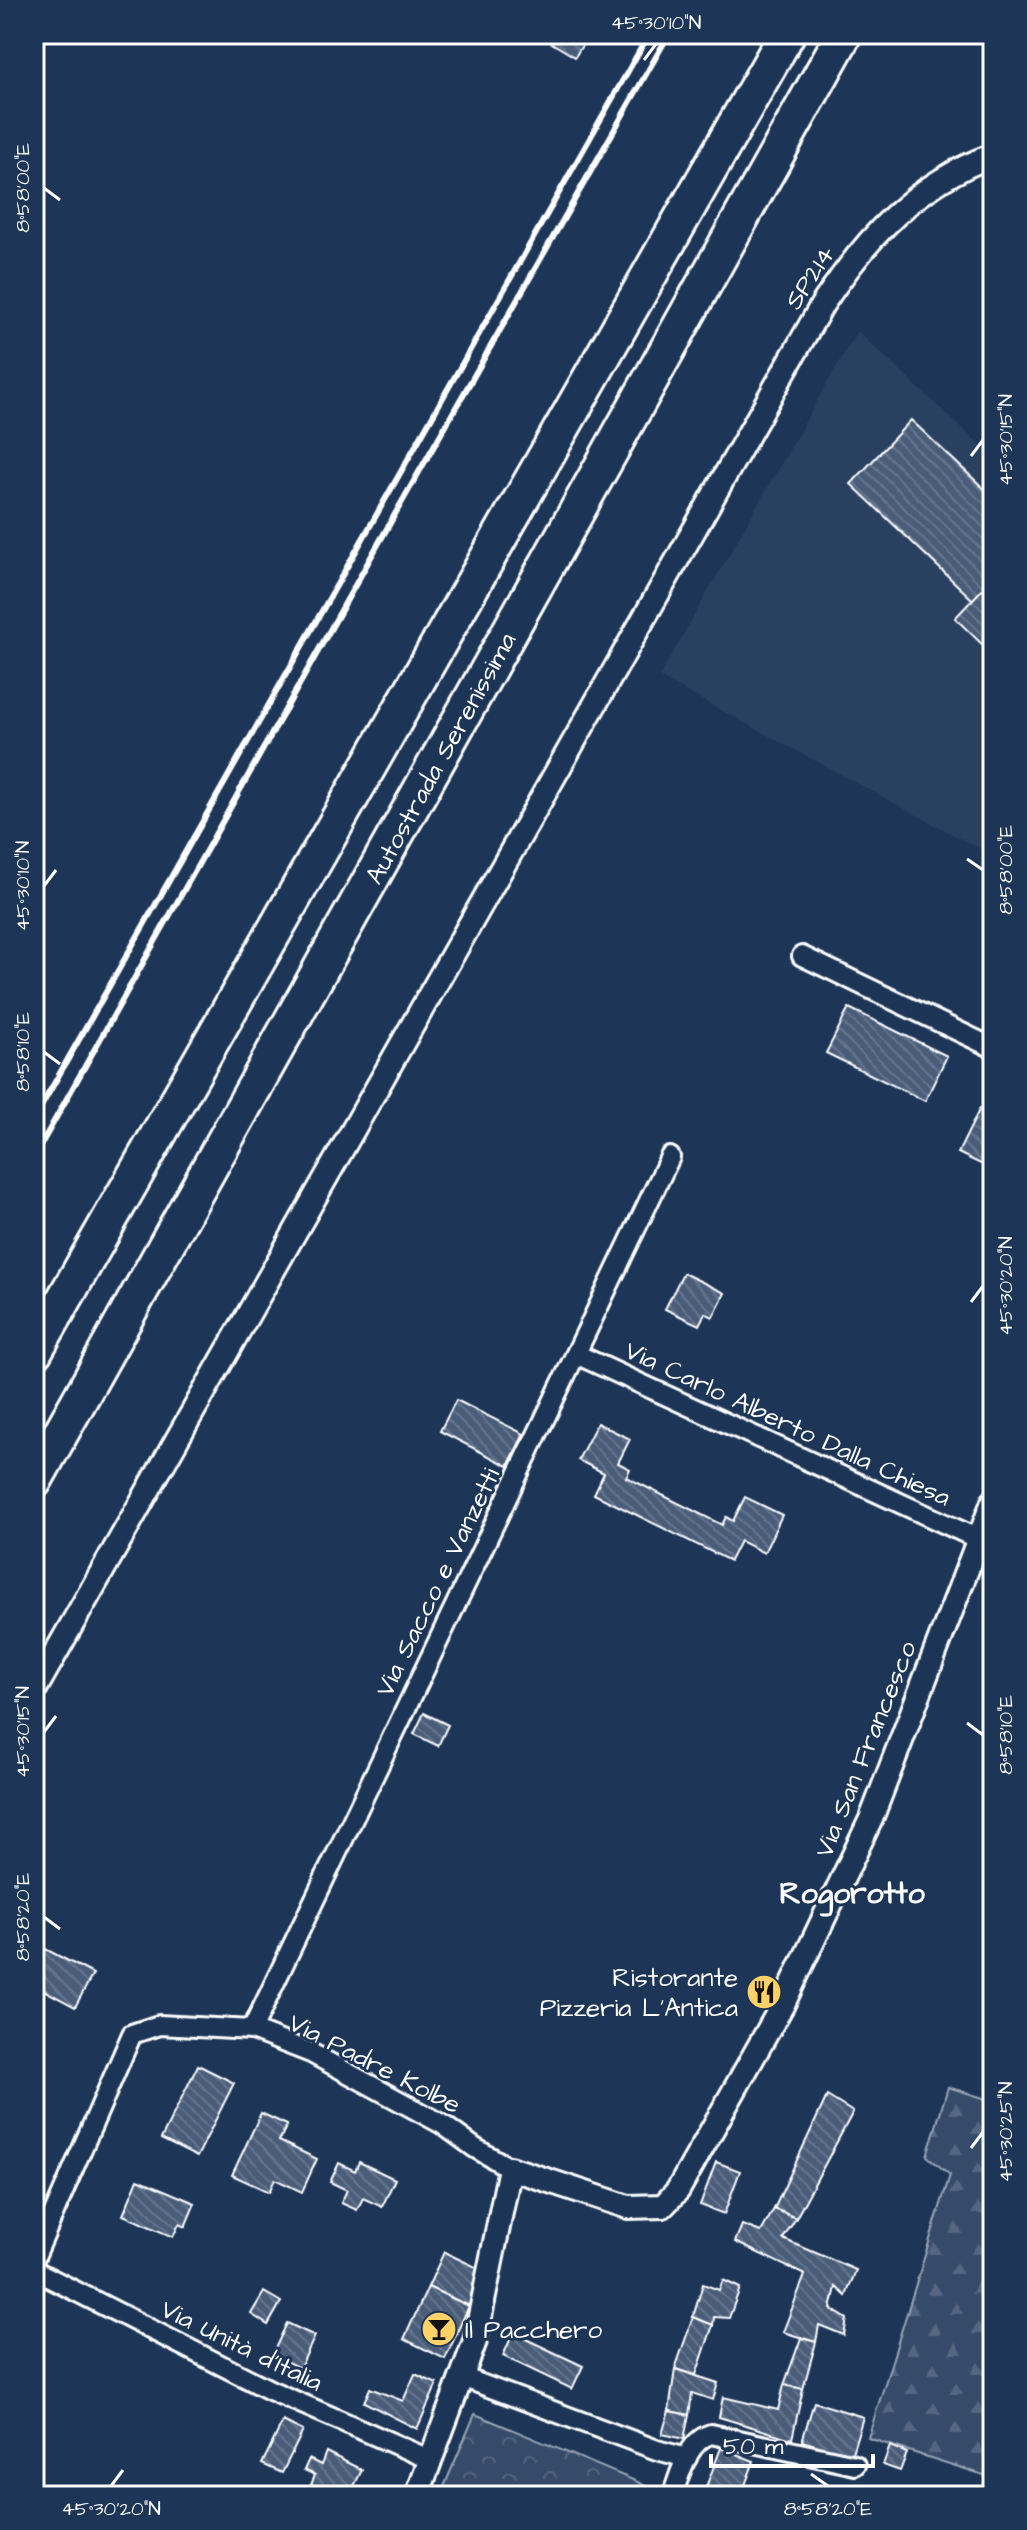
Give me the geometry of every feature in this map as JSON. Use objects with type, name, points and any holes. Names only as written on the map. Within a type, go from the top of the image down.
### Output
[{"type":"highway","points":[[34,1352],[787,34]]},
{"type":"highway","name":"Autostrada Serenissima","points":[[34,1481],[844,34]]},
{"type":"street","name":"SP214","points":[[34,1691],[822,305],[851,261],[885,223],[926,189],[964,166],[993,155]]},
{"type":"street","points":[[802,956],[993,1048]]},
{"type":"street","name":"Via Sacco e Vanzetti","points":[[252,2030],[670,1157]]},
{"type":"street","name":"Via Carlo Alberto Dalla Chiesa","points":[[576,1354],[978,1539]]},
{"type":"street","name":"Via San Francesco","points":[[510,2168],[628,2207],[663,2206],[678,2190],[783,2004],[871,1819],[992,1505]]},
{"type":"street","name":"Via Padre Kolbe","points":[[34,2259],[132,2034],[159,2025],[252,2030],[311,2053],[442,2124],[510,2168]]},
{"type":"street","points":[[417,2496],[475,2341],[510,2168]]},
{"type":"street","name":"Via Unità d'Italia","points":[[34,2270],[270,2390],[431,2460]]},
{"type":"street","points":[[462,2377],[657,2450],[687,2458]]},
{"type":"street","points":[[672,2496],[687,2458],[700,2437],[711,2434],[855,2465]]},
{"type":"shaded area","points":[[857,331],[993,457],[993,856],[659,677]]},
{"type":"green space","points":[[948,2087],[993,2101],[993,2478],[868,2438],[950,2175],[927,2156]]},
{"type":"green space","points":[[475,2414],[645,2485],[641,2496],[440,2496]]},
{"type":"building","points":[[548,34],[589,34],[575,57],[545,39]]},
{"type":"building","points":[[911,420],[993,497],[993,578],[973,600],[851,484]]},
{"type":"building","points":[[993,578],[993,655],[955,618]]},
{"type":"building","points":[[849,1008],[947,1056],[925,1101],[826,1053]]},
{"type":"building","points":[[980,1108],[993,1114],[993,1170],[958,1153]]},
{"type":"building","points":[[683,1273],[725,1293],[713,1317],[705,1313],[699,1325],[665,1309]]},
{"type":"building","points":[[456,1400],[524,1434],[508,1466],[440,1431]]},
{"type":"building","points":[[597,1423],[630,1439],[618,1463],[630,1469],[626,1477],[722,1525],[726,1517],[733,1521],[745,1497],[782,1515],[764,1553],[740,1541],[730,1561],[594,1494],[604,1473],[578,1460]]},
{"type":"building","points":[[424,1713],[448,1725],[438,1746],[414,1734]]},
{"type":"building","points":[[34,1943],[93,1974],[75,2007],[34,1985]]},
{"type":"building","points":[[198,2065],[234,2083],[197,2157],[161,2139]]},
{"type":"building","points":[[827,2096],[853,2112],[796,2218],[774,2209]]},
{"type":"building","points":[[261,2113],[287,2125],[279,2141],[317,2159],[302,2192],[275,2179],[269,2192],[232,2175]]},
{"type":"building","points":[[359,2162],[395,2179],[382,2207],[363,2198],[357,2210],[341,2203],[347,2190],[330,2182],[339,2163],[355,2171]]},
{"type":"building","points":[[716,2162],[740,2171],[724,2214],[700,2205]]},
{"type":"building","points":[[138,2179],[195,2203],[185,2227],[179,2224],[173,2237],[123,2215]]},
{"type":"building","points":[[774,2209],[796,2218],[783,2239],[856,2270],[846,2296],[836,2287],[831,2309],[847,2319],[844,2335],[819,2325],[816,2342],[783,2332],[805,2275],[735,2242],[742,2225],[761,2232]]},
{"type":"building","points":[[444,2252],[478,2268],[469,2306],[428,2287]]},
{"type":"building","points":[[723,2280],[740,2288],[729,2318],[714,2317],[713,2325],[693,2317],[703,2284],[719,2290]]},
{"type":"building","points":[[428,2287],[469,2306],[445,2359],[404,2339]]},
{"type":"building","points":[[264,2292],[281,2302],[268,2325],[251,2314]]},
{"type":"building","points":[[693,2317],[713,2325],[696,2375],[675,2369]]},
{"type":"building","points":[[287,2323],[315,2336],[300,2368],[272,2355]]},
{"type":"building","points":[[513,2333],[583,2366],[572,2389],[503,2356]]},
{"type":"building","points":[[801,2338],[816,2342],[803,2389],[784,2385]]},
{"type":"building","points":[[675,2369],[718,2383],[713,2400],[692,2393],[689,2415],[669,2411]]},
{"type":"building","points":[[415,2374],[437,2384],[417,2429],[364,2402],[370,2388],[403,2401]]},
{"type":"building","points":[[784,2385],[803,2389],[792,2439],[719,2417],[723,2397],[778,2410]]},
{"type":"building","points":[[814,2402],[863,2417],[851,2456],[802,2441]]},
{"type":"building","points":[[669,2411],[689,2415],[684,2439],[662,2434]]},
{"type":"building","points":[[283,2421],[303,2431],[282,2473],[262,2464]]},
{"type":"building","points":[[890,2446],[907,2453],[900,2471],[883,2465]]},
{"type":"building","points":[[721,2448],[754,2461],[741,2496],[712,2496],[715,2490],[706,2487]]},
{"type":"building","points":[[326,2452],[362,2470],[349,2496],[335,2496],[311,2485],[315,2475],[304,2470],[309,2459],[321,2465]]},
{"type":"railway","points":[[34,1119],[649,34]]},
{"type":"railway","points":[[34,1157],[669,34]]},
{"type":"place","name":"Ristorante Pizzeria L'Antica","points":[[764,1992]]},
{"type":"place","name":"Il Pacchero","points":[[439,2329]]},
{"type":"district","name":"Rogorotto","points":[[852,1893]]}]
